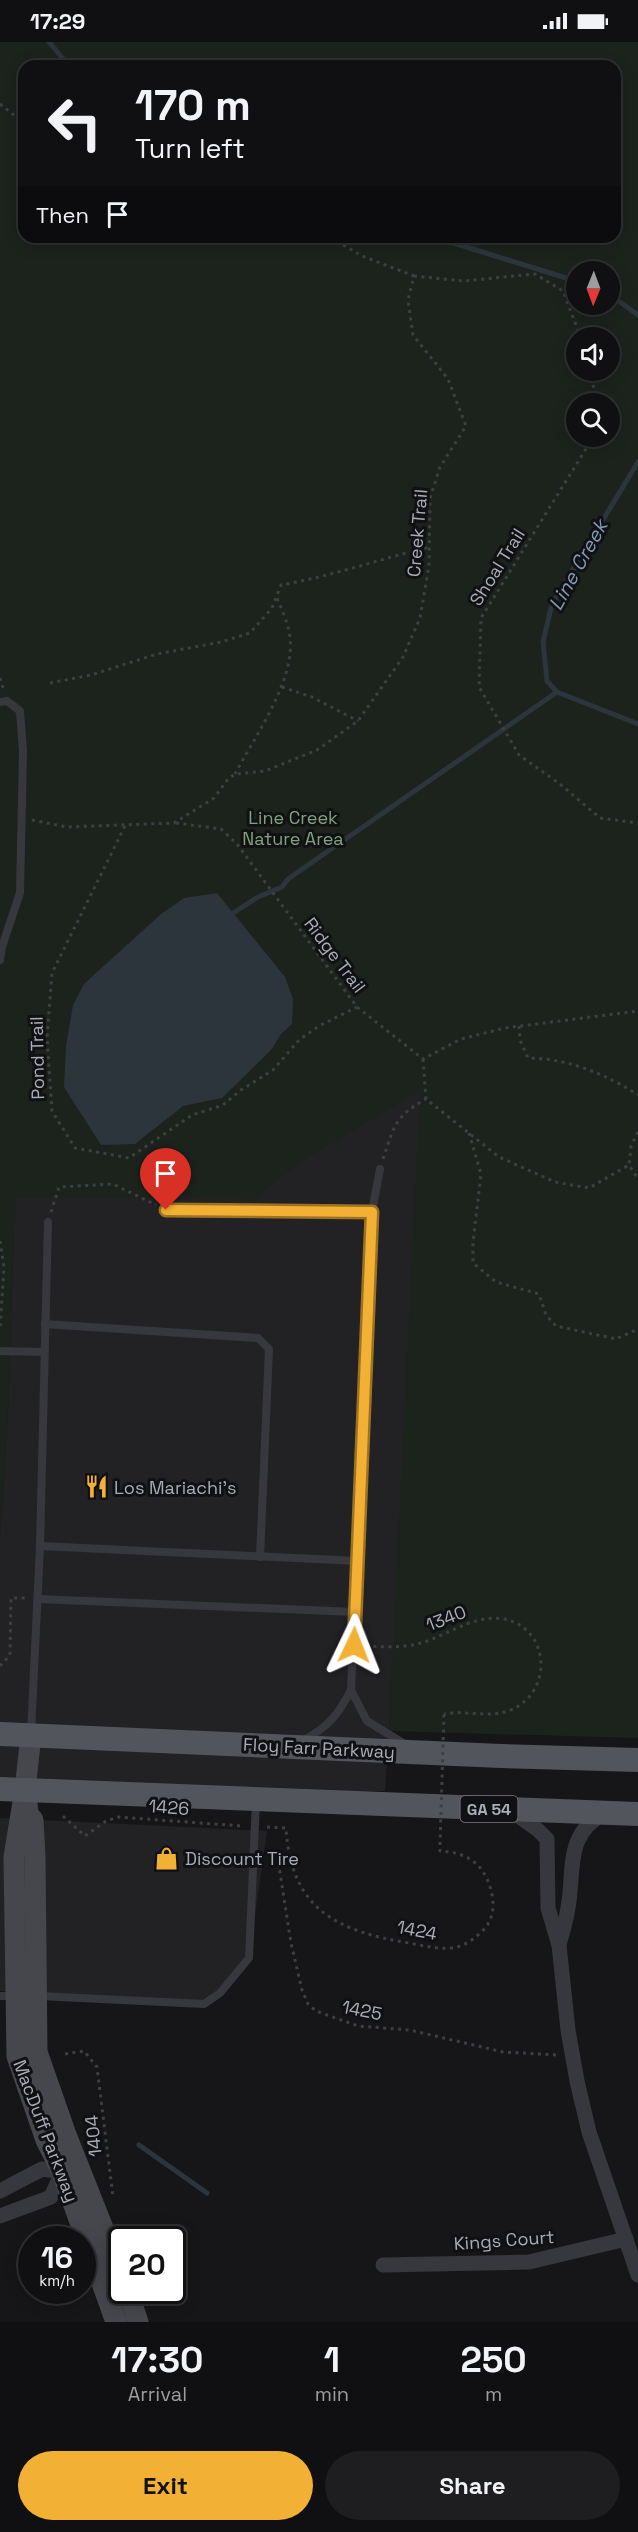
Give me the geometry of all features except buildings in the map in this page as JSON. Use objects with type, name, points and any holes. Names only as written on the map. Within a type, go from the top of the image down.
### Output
[{"type":"main road","name":"Floy Farr Parkway","points":[[0,1734],[433,1754],[638,1760]]},
{"type":"main road","name":"GA 54","points":[[0,1789],[638,1814]]},
{"type":"street","name":"MacDuff Parkway","points":[[31,1735],[25,1790],[28,1814],[33,1821],[34,1848],[17,1996],[17,2056],[46,2140],[70,2168],[108,2247]]},
{"type":"street","points":[[510,1809],[547,1839],[548,1908],[559,1945],[572,2053],[589,2132],[638,2275]]},
{"type":"street","points":[[559,1945],[568,1908],[576,1844],[585,1826],[606,1812]]},
{"type":"street","name":"MacDuff Parkway","points":[[70,2168],[116,2322]]},
{"type":"street","points":[[0,2192],[42,2169],[70,2168]]},
{"type":"street","points":[[0,2216],[51,2197],[70,2168]]},
{"type":"street","name":"Kings Court","points":[[383,2265],[529,2262],[626,2239]]},
{"type":"street","points":[[132,2304],[138,2322]]},
{"type":"lane","points":[[0,702],[7,701],[20,711],[23,751],[20,893],[1,944],[0,960]]},
{"type":"lane","points":[[294,1746],[321,1730],[338,1715],[351,1690],[372,1212],[380,1169]]},
{"type":"lane","points":[[166,1210],[372,1212]]},
{"type":"lane","points":[[31,1735],[40,1545],[48,1222]]},
{"type":"lane","points":[[45,1324],[258,1338],[269,1349],[260,1557]]},
{"type":"lane","points":[[0,1351],[44,1352]]},
{"type":"lane","points":[[40,1545],[358,1561]]},
{"type":"lane","points":[[38,1599],[355,1612]]},
{"type":"lane","points":[[351,1690],[367,1721],[399,1741],[433,1754]]},
{"type":"lane","points":[[17,1996],[204,2004],[220,1993],[249,1958],[256,1799]]},
{"type":"path","points":[[0,104],[18,118]]},
{"type":"path","points":[[340,243],[362,256],[414,276],[464,281],[535,274],[562,291],[577,327]]},
{"type":"path","name":"Creek Trail","points":[[235,774],[265,771],[317,750],[358,722],[404,657],[416,628],[429,566],[430,498],[440,467],[466,426],[448,379],[413,335],[408,300],[414,276]]},
{"type":"path","name":"Shoal Trail","points":[[587,447],[482,618],[478,687],[519,755],[561,784],[600,818],[638,823]]},
{"type":"path","points":[[50,683],[91,675],[157,654],[221,642],[250,633],[272,608],[282,585],[319,578],[430,547]]},
{"type":"path","points":[[22,816],[39,823],[67,827],[174,823],[214,798],[235,774],[282,687],[286,674],[290,638],[277,596]]},
{"type":"path","points":[[282,687],[312,697],[358,722]]},
{"type":"path","name":"Ridge Trail","points":[[174,823],[221,829],[237,844],[357,1007],[423,1059]]},
{"type":"path","name":"Pond Trail","points":[[125,826],[52,973],[47,1038],[52,1111],[75,1148],[129,1158],[192,1116],[223,1105],[273,1070],[299,1040],[357,1007]]},
{"type":"path","points":[[629,1165],[589,1188],[555,1182],[499,1156],[426,1099],[423,1059],[461,1039],[519,1026],[638,1011]]},
{"type":"path","points":[[519,1026],[520,1040],[528,1058],[540,1058],[586,1069],[611,1079],[638,1095]]},
{"type":"path","points":[[380,1169],[397,1122],[406,1110],[426,1099]]},
{"type":"path","points":[[638,1132],[631,1146],[629,1165],[638,1179]]},
{"type":"path","points":[[469,1133],[482,1174],[472,1242],[473,1263],[496,1282],[538,1294],[546,1315],[556,1326],[616,1339],[638,1329]]},
{"type":"path","points":[[48,1222],[59,1187],[114,1184],[166,1210]]},
{"type":"path","points":[[0,1241],[4,1267],[0,1329]]},
{"type":"path","points":[[1,1666],[10,1655],[10,1598],[38,1599]]},
{"type":"path","name":"1340","points":[[354,1645],[399,1647],[421,1643],[477,1620],[504,1619],[524,1629],[531,1637],[542,1662],[539,1683],[531,1697],[508,1711],[487,1714],[444,1714],[440,1845]]},
{"type":"path","name":"1426","points":[[63,1816],[85,1836],[106,1821],[118,1817],[286,1828]]},
{"type":"path","name":"1424","points":[[286,1828],[290,1859],[297,1878],[315,1907],[334,1922],[399,1942],[444,1949],[464,1944],[480,1934],[491,1920],[491,1889],[485,1873],[476,1863],[461,1854],[440,1851],[440,1845]]},
{"type":"path","name":"1425","points":[[290,1859],[278,1860],[279,1876],[302,1990],[308,2004],[316,2011],[358,2026],[410,2030],[503,2052],[548,2056],[572,2053]]},
{"type":"path","name":"1404","points":[[65,2054],[84,2051],[97,2067],[114,2206]]},
{"type":"shaded area","points":[[217,893],[285,977],[293,999],[292,1024],[281,1034],[271,1050],[222,1098],[183,1106],[135,1144],[101,1145],[64,1087],[66,1046],[73,1005],[84,984],[161,914],[184,898]]},
{"type":"shaded area","points":[[431,1080],[385,1791],[272,1792],[0,1785],[0,1539],[8,1409],[15,1197]]},
{"type":"shaded area","points":[[0,1818],[267,1831],[249,1958],[204,2004],[0,1991]]},
{"type":"green space","name":"Line Creek Nature Area","points":[[0,42],[638,42],[638,1738],[389,1731],[420,1091],[302,1161],[254,1199],[15,1197],[8,1409],[0,1539]]},
{"type":"waterway","name":"Line Creek","points":[[49,42],[64,60]]},
{"type":"waterway","name":"Line Creek","points":[[453,243],[566,278]]},
{"type":"waterway","name":"Line Creek","points":[[620,302],[638,315]]},
{"type":"waterway","name":"Line Creek","points":[[638,462],[552,604],[543,642],[547,681],[557,692],[638,724]]},
{"type":"waterway","points":[[233,913],[258,897],[282,887],[288,879],[557,692]]},
{"type":"waterway","points":[[139,2145],[207,2193]]},
{"type":"place","name":"Los Mariachi's","points":[[96,1487]]},
{"type":"place","name":"Discount Tire","points":[[167,1858]]},
{"type":"route","points":[[166,1210],[372,1212],[354,1645]]}]
